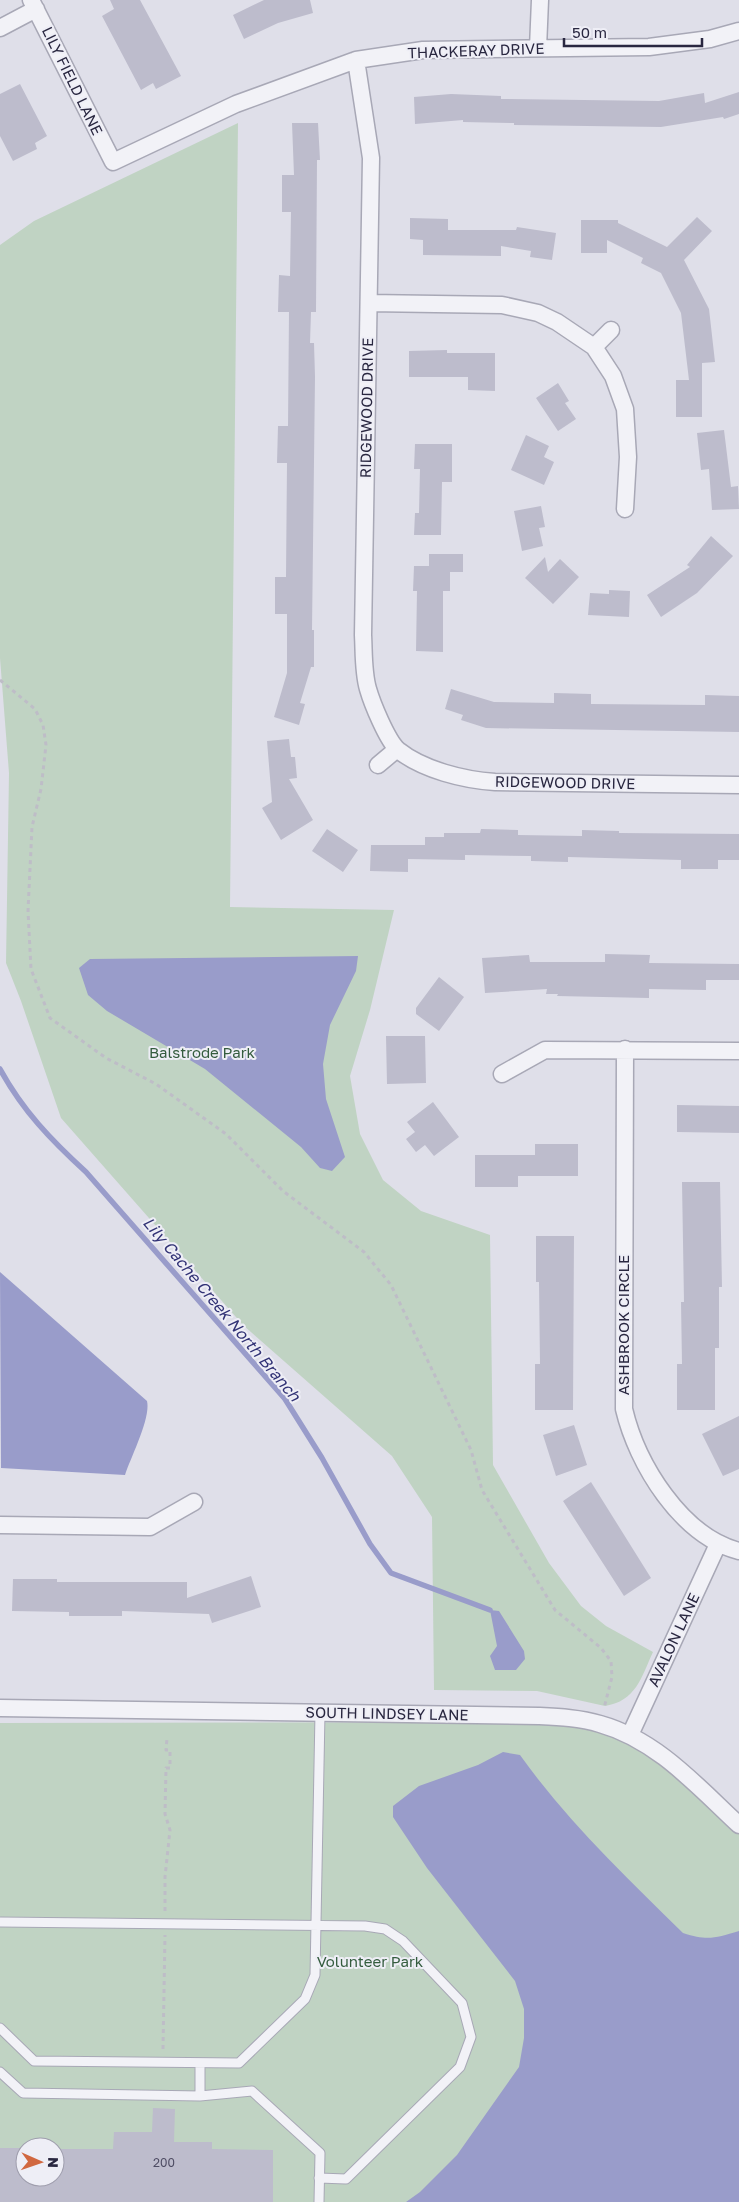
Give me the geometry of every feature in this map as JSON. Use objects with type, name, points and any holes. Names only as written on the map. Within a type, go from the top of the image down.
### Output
[{"type":"street","points":[[538,48],[540,0]]},
{"type":"street","points":[[0,28],[34,4]]},
{"type":"street","name":"LILY FIELD LANE","points":[[34,4],[113,162]]},
{"type":"street","name":"THACKERAY DRIVE","points":[[113,162],[236,104],[356,60],[423,50],[649,47],[710,39],[739,31]]},
{"type":"street","name":"RIDGEWOOD DRIVE","points":[[356,60],[371,158],[363,635],[367,688],[381,723],[398,749],[422,763],[446,773],[479,781],[739,785]]},
{"type":"street","points":[[369,303],[502,305],[538,313],[557,322],[594,347],[613,376],[624,409],[628,457],[625,509]]},
{"type":"street","points":[[594,347],[611,330]]},
{"type":"street","points":[[378,765],[398,749]]},
{"type":"street","points":[[502,1074],[544,1050],[624,1049],[739,1052]]},
{"type":"street","name":"ASHBROOK CIRCLE","points":[[624,1049],[624,1409],[635,1442],[674,1508],[686,1521],[718,1544],[739,1551]]},
{"type":"street","points":[[0,1525],[150,1526],[194,1502]]},
{"type":"street","name":"AVALON LANE","points":[[630,1735],[718,1544]]},
{"type":"street","name":"SOUTH LINDSEY LANE","points":[[0,1708],[539,1716],[600,1724],[630,1735],[665,1756],[739,1825]]},
{"type":"lane","points":[[0,2028],[34,2061],[239,2063],[305,1999],[315,1975],[320,1713]]},
{"type":"lane","points":[[0,1922],[365,1926],[385,1929],[403,1941],[462,2003],[471,2037],[460,2067],[346,2179],[319,2178]]},
{"type":"lane","points":[[200,2063],[200,2096]]},
{"type":"lane","points":[[0,2072],[24,2093],[200,2096],[252,2091],[320,2152],[319,2202]]},
{"type":"path","points":[[0,680],[35,709],[43,725],[46,745],[41,789],[32,827],[28,911],[31,969],[50,1018],[106,1058],[156,1084],[226,1134],[283,1191],[364,1252],[391,1285],[471,1450],[482,1490],[555,1610],[602,1648],[611,1661],[612,1677],[600,1724]]},
{"type":"green space","name":"Balstrode Park","points":[[238,123],[230,907],[394,910],[370,1010],[350,1076],[360,1134],[383,1180],[421,1211],[490,1235],[493,1465],[549,1563],[581,1606],[606,1626],[653,1652],[641,1679],[631,1694],[624,1699],[605,1706],[537,1691],[434,1690],[432,1517],[392,1456],[243,1325],[61,1118],[6,963],[9,773],[0,658],[0,245],[34,221]]},
{"type":"green space","name":"Volunteer Park","points":[[593,1722],[665,1756],[739,1834],[739,2202],[0,2202],[0,1723]]},
{"type":"water","points":[[358,956],[356,971],[330,1025],[323,1064],[326,1099],[345,1157],[332,1171],[320,1168],[301,1147],[205,1069],[107,1011],[88,995],[79,968],[90,959]]},
{"type":"water","points":[[0,1272],[147,1401],[146,1417],[125,1475],[1,1468]]},
{"type":"water","points":[[490,1610],[499,1611],[524,1651],[525,1659],[516,1670],[495,1670],[490,1656],[497,1646]]},
{"type":"water","points":[[503,1752],[520,1755],[577,1826],[683,1933],[711,1938],[739,1931],[739,2202],[406,2202],[420,2192],[457,2155],[519,2067],[524,2038],[524,2009],[515,1981],[427,1868],[393,1817],[393,1806],[419,1786],[478,1765]]},
{"type":"building","points":[[110,0],[140,0],[181,76],[156,89],[153,83],[141,90],[102,16],[114,9]]},
{"type":"building","points":[[264,0],[310,0],[313,13],[278,23],[244,39],[233,15]]},
{"type":"building","points":[[20,84],[47,136],[35,143],[37,149],[13,161],[0,136],[0,94]]},
{"type":"building","points":[[739,92],[739,114],[724,119],[723,117],[661,127],[514,125],[514,123],[463,122],[463,120],[415,124],[414,97],[451,94],[501,96],[501,99],[659,101],[704,93],[705,103]]},
{"type":"building","points":[[292,123],[318,123],[320,160],[317,160],[316,312],[311,312],[310,343],[314,343],[315,377],[312,630],[314,630],[314,667],[311,667],[300,703],[305,704],[299,725],[274,717],[287,673],[287,614],[275,614],[275,577],[286,577],[287,463],[277,463],[278,426],[288,426],[289,312],[278,312],[279,275],[290,276],[291,212],[282,212],[282,175],[294,175]]},
{"type":"building","points":[[697,217],[712,231],[684,260],[709,309],[715,362],[702,363],[702,417],[676,417],[676,380],[689,380],[681,313],[661,273],[641,263],[643,258],[607,240],[607,253],[581,253],[581,220],[618,220],[618,223],[667,247]]},
{"type":"building","points":[[410,218],[448,219],[448,230],[516,230],[517,227],[556,233],[552,260],[530,257],[531,251],[501,246],[501,256],[423,255],[423,240],[410,239]]},
{"type":"building","points":[[447,350],[447,353],[495,353],[495,391],[468,390],[468,377],[409,377],[409,351]]},
{"type":"building","points":[[558,383],[569,401],[565,403],[576,419],[558,431],[536,398]]},
{"type":"building","points":[[724,430],[731,487],[738,486],[739,509],[712,510],[709,469],[701,470],[697,433]]},
{"type":"building","points":[[526,435],[549,446],[544,457],[554,462],[544,485],[511,470]]},
{"type":"building","points":[[415,444],[452,444],[452,482],[442,482],[441,535],[414,535],[415,513],[419,513],[420,469],[414,469]]},
{"type":"building","points":[[541,506],[545,527],[539,528],[543,546],[522,551],[514,511]]},
{"type":"building","points":[[711,536],[733,556],[697,593],[661,617],[647,595],[690,567],[687,565]]},
{"type":"building","points":[[429,554],[463,554],[463,572],[450,572],[450,591],[443,591],[443,652],[416,651],[417,591],[413,591],[414,566],[429,566]]},
{"type":"building","points":[[545,557],[548,572],[560,559],[579,577],[553,604],[525,578]]},
{"type":"building","points":[[609,590],[630,591],[629,617],[588,615],[590,593],[609,594]]},
{"type":"building","points":[[451,689],[494,702],[554,703],[554,693],[591,694],[591,704],[705,705],[705,695],[739,696],[739,732],[486,728],[461,720],[463,715],[445,709]]},
{"type":"building","points":[[289,739],[291,757],[295,757],[297,778],[289,779],[313,820],[281,840],[262,808],[272,802],[267,741]]},
{"type":"building","points":[[327,829],[358,850],[343,872],[312,851]]},
{"type":"building","points":[[481,829],[518,830],[518,835],[582,836],[582,830],[619,831],[619,833],[739,834],[739,860],[718,860],[718,869],[681,869],[681,860],[568,857],[568,862],[531,861],[531,856],[465,855],[465,860],[408,859],[408,872],[370,871],[371,845],[425,845],[425,837],[444,837],[444,833],[480,833]]},
{"type":"building","points":[[605,954],[650,955],[649,963],[739,964],[739,980],[706,980],[706,990],[649,989],[649,998],[557,996],[558,994],[546,994],[547,989],[485,993],[482,958],[529,955],[530,962],[605,962]]},
{"type":"building","points":[[439,977],[464,997],[439,1031],[416,1014],[416,1008]]},
{"type":"building","points":[[386,1036],[425,1036],[426,1083],[387,1084]]},
{"type":"building","points":[[433,1102],[459,1137],[434,1156],[425,1145],[416,1152],[406,1139],[415,1132],[407,1122]]},
{"type":"building","points":[[677,1105],[739,1106],[739,1133],[677,1132]]},
{"type":"building","points":[[535,1144],[578,1144],[578,1176],[518,1176],[518,1187],[475,1187],[475,1155],[535,1155]]},
{"type":"building","points":[[682,1182],[720,1182],[722,1287],[719,1287],[719,1348],[715,1348],[715,1410],[677,1410],[677,1364],[682,1364],[681,1302],[684,1302]]},
{"type":"building","points":[[536,1236],[574,1236],[573,1410],[535,1410],[535,1364],[540,1364],[539,1282],[536,1282]]},
{"type":"building","points":[[739,1416],[739,1469],[723,1476],[702,1434]]},
{"type":"building","points":[[574,1425],[587,1465],[556,1476],[543,1435]]},
{"type":"building","points":[[591,1482],[651,1578],[624,1596],[563,1501]]},
{"type":"building","points":[[251,1576],[261,1607],[212,1623],[209,1614],[122,1611],[122,1616],[69,1616],[69,1612],[12,1611],[13,1579],[57,1579],[57,1582],[187,1582],[187,1598]]},
{"type":"building","points":[[153,2108],[175,2109],[174,2142],[212,2142],[212,2149],[273,2150],[273,2202],[0,2202],[0,2148],[15,2148],[15,2187],[65,2187],[65,2149],[113,2149],[114,2132],[152,2132]]},
{"type":"waterway","name":"Lily Cache Creek North Branch","points":[[0,1069],[18,1098],[38,1124],[86,1172],[285,1399],[322,1458],[370,1544],[391,1573],[490,1610]]}]
